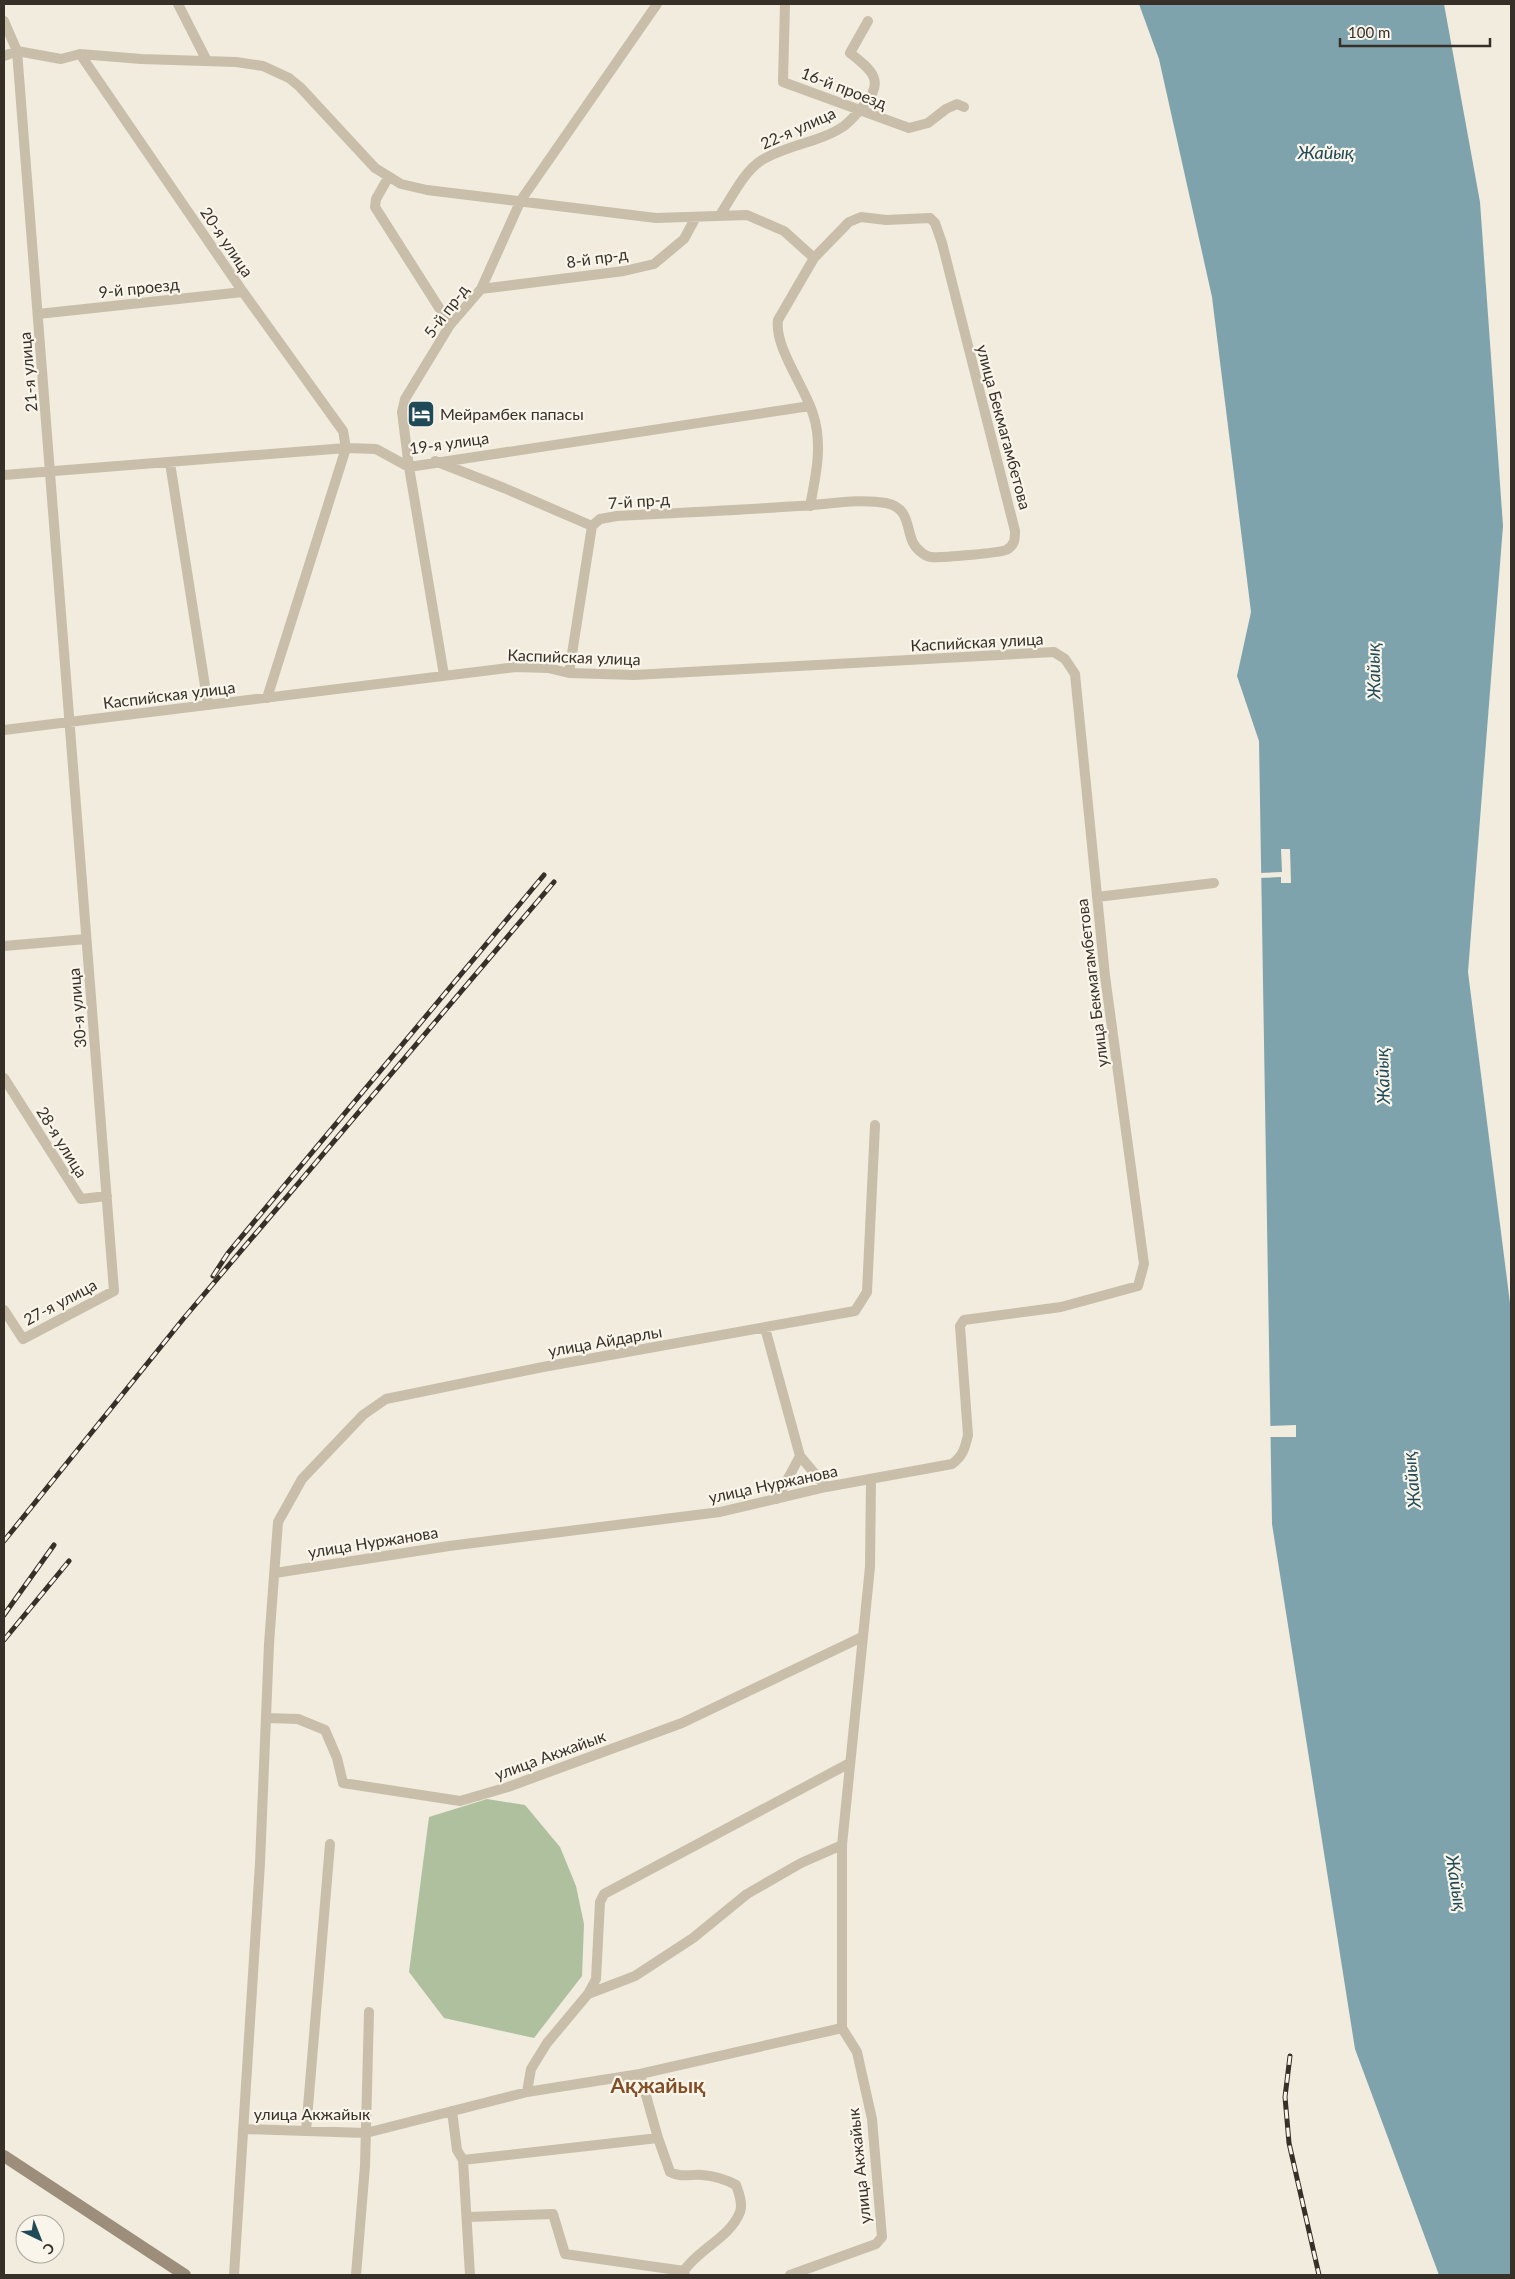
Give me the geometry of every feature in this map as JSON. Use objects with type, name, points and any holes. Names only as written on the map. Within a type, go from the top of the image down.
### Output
[{"type":"main road","points":[[4,2156],[185,2275]]},
{"type":"street","points":[[178,4],[188,19],[207,61]]},
{"type":"street","name":"5-й пр-д","points":[[444,675],[408,467],[402,412],[406,399],[450,325],[481,289],[521,200],[657,4]]},
{"type":"street","name":"16-й проезд","points":[[786,4],[784,82],[909,128],[928,123],[946,109],[957,104],[964,107]]},
{"type":"street","name":"21-я улица","points":[[4,21],[17,51],[51,470],[69,723]]},
{"type":"street","name":"22-я улица","points":[[720,215],[743,181],[760,161],[788,147],[843,126],[875,93],[876,82],[869,68],[850,53],[868,22]]},
{"type":"street","points":[[4,56],[17,51],[61,60],[80,54],[263,66],[289,78],[318,105],[363,156],[388,178],[401,184],[427,190],[656,218],[747,215],[784,231],[814,258],[778,320],[777,330],[810,406],[819,441],[810,506]]},
{"type":"street","name":"20-я улица","points":[[80,54],[243,292],[343,431],[346,448]]},
{"type":"street","points":[[388,178],[376,199],[375,207],[450,325]]},
{"type":"street","name":"8-й пр-д","points":[[481,289],[654,264],[684,239],[696,217]]},
{"type":"street","name":"улица Бекмагамбетова","points":[[810,506],[879,503],[900,509],[906,518],[914,546],[931,557],[1006,550],[1012,546],[1015,540],[1015,531],[998,458],[935,223],[930,218],[923,217],[886,220],[861,217],[849,222],[814,258]]},
{"type":"street","name":"9-й проезд","points":[[38,314],[243,292]]},
{"type":"street","name":"19-я улица","points":[[4,476],[51,470],[170,463],[346,448],[376,449],[408,467],[435,461],[810,406]]},
{"type":"street","points":[[267,698],[346,448]]},
{"type":"street","points":[[435,461],[592,526]]},
{"type":"street","points":[[170,463],[208,705]]},
{"type":"street","name":"7-й пр-д","points":[[569,673],[592,526],[600,519],[617,516],[810,506]]},
{"type":"street","name":"Каспийская улица","points":[[4,730],[516,667],[548,668],[569,673],[634,675],[1054,652],[1065,659],[1076,674]]},
{"type":"street","name":"улица Бекмагамбетова","points":[[1076,674],[1105,976],[1144,1264],[1138,1286]]},
{"type":"street","name":"30-я улица","points":[[69,723],[114,1291]]},
{"type":"street","points":[[1097,897],[1214,883]]},
{"type":"street","points":[[4,946],[86,939]]},
{"type":"street","name":"28-я улица","points":[[4,1078],[80,1199],[107,1196]]},
{"type":"street","name":"улица Айдарлы","points":[[234,2275],[267,1718],[269,1644],[278,1522],[302,1479],[363,1415],[386,1399],[543,1366],[855,1311],[867,1292],[875,1125]]},
{"type":"street","name":"улица Нуржанова","points":[[275,1572],[449,1546],[720,1512],[826,1487],[952,1464],[960,1458],[968,1435],[960,1326],[964,1320],[1061,1308],[1138,1286]]},
{"type":"street","name":"27-я улица","points":[[4,1310],[23,1339],[114,1291]]},
{"type":"street","points":[[765,1328],[800,1456],[826,1487]]},
{"type":"street","points":[[777,1499],[800,1456]]},
{"type":"street","points":[[842,2028],[842,1845],[848,1764],[870,1568],[871,1479]]},
{"type":"street","name":"улица Акжайык","points":[[267,1718],[298,1719],[325,1730],[337,1758],[343,1783],[460,1801],[508,1787],[682,1723],[862,1637]]},
{"type":"street","points":[[527,2092],[532,2069],[547,2043],[588,1994],[596,1979],[600,1902],[604,1894],[848,1764]]},
{"type":"street","points":[[306,2131],[330,1844]]},
{"type":"street","points":[[588,1994],[635,1976],[693,1938],[747,1894],[801,1862],[842,1845]]},
{"type":"street","points":[[356,2275],[366,2132],[370,2012]]},
{"type":"street","name":"улица Акжайык","points":[[243,2129],[366,2132],[527,2092],[640,2074],[842,2028],[857,2052],[872,2119],[882,2237],[876,2244],[790,2275]]},
{"type":"street","points":[[468,2217],[552,2214],[565,2254],[684,2273],[692,2259],[728,2229],[740,2211],[741,2200],[736,2185],[722,2178],[700,2175],[679,2176],[670,2172],[658,2138],[640,2074]]},
{"type":"street","points":[[452,2111],[457,2150],[463,2160],[468,2217],[470,2275]]},
{"type":"street","points":[[463,2160],[658,2138]]},
{"type":"green space","points":[[487,1799],[525,1805],[560,1847],[576,1886],[584,1924],[582,1976],[534,2038],[444,2018],[409,1972],[429,1817]]},
{"type":"water","name":"Жайық","points":[[1139,4],[1444,4],[1480,202],[1503,526],[1468,972],[1511,1311],[1511,2275],[1439,2275],[1355,2049],[1272,1524],[1259,741],[1237,676],[1251,612],[1212,297],[1159,59]]},
{"type":"pier","points":[[1281,849],[1290,849],[1291,883],[1281,883],[1281,877],[1259,878],[1259,873],[1282,872]]},
{"type":"pier","points":[[1296,1425],[1296,1437],[1267,1437],[1267,1426]]},
{"type":"railway","points":[[213,1276],[228,1253],[544,875]]},
{"type":"railway","points":[[4,1541],[184,1318],[554,882]]},
{"type":"railway","points":[[4,1615],[54,1545]]},
{"type":"railway","points":[[4,1640],[69,1561]]},
{"type":"railway","points":[[1290,2056],[1285,2097],[1289,2143],[1319,2275]]},
{"type":"place","name":"Мейрамбек папасы","points":[[421,414]]},
{"type":"district","name":"Ақжайық","points":[[658,2086]]}]
